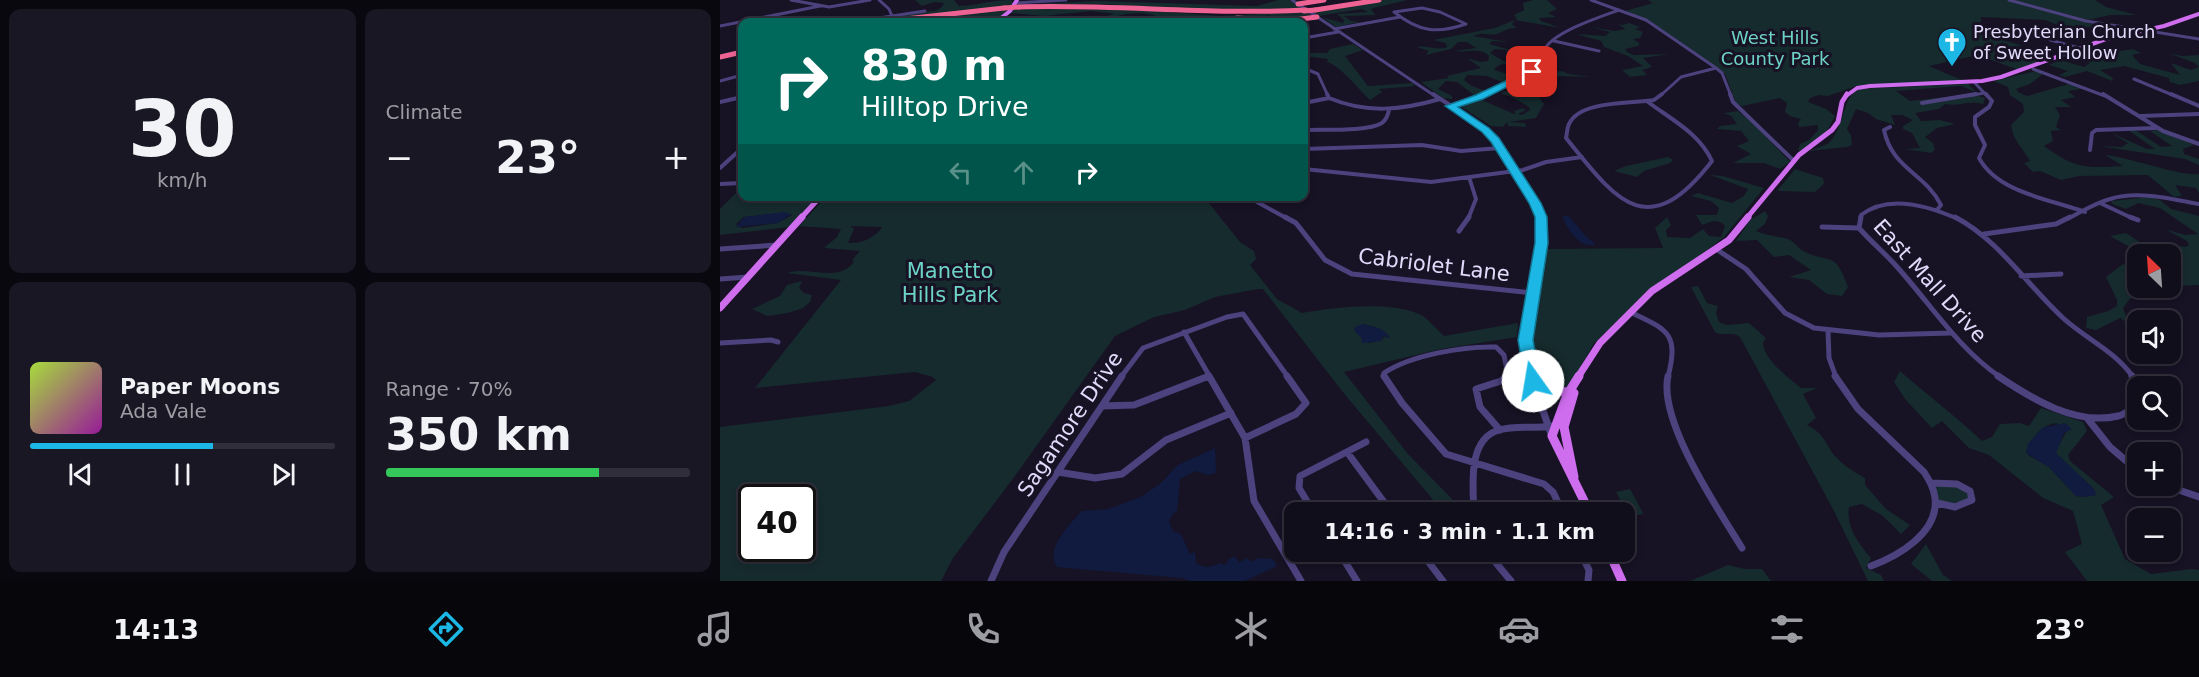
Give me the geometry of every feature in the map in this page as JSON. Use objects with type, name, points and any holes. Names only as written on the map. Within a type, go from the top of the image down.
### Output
[{"type":"highway","points":[[1298,4],[1324,0]]},
{"type":"highway","points":[[1316,9],[1338,5],[1340,0]]},
{"type":"highway","points":[[1316,9],[1371,0]]},
{"type":"highway","points":[[1266,18],[1379,0]]},
{"type":"highway","points":[[1016,5],[1094,7],[1243,18]]},
{"type":"highway","points":[[920,18],[1016,5],[1109,6],[1225,13],[1302,11]]},
{"type":"highway","points":[[914,18],[1004,8]]},
{"type":"highway","points":[[1198,14],[1287,13]]},
{"type":"highway","points":[[1308,18],[1316,17]]},
{"type":"highway","points":[[1306,18],[1316,17]]},
{"type":"highway","points":[[720,56],[738,51]]},
{"type":"main road","points":[[1001,18],[1016,5]]},
{"type":"main road","points":[[1583,502],[1552,436],[1552,425],[1595,349],[1630,312],[1666,281],[1716,249],[1740,229],[1794,161],[1832,130],[1838,122],[1842,102],[1851,90],[1877,86],[1974,82],[2033,69],[2107,39],[2169,26],[2199,14]]},
{"type":"main road","points":[[720,308],[817,201]]},
{"type":"main road","points":[[1575,486],[1564,443],[1564,419],[1578,379]]},
{"type":"main road","points":[[1533,381],[1548,391],[1569,392]]},
{"type":"main road","points":[[1612,562],[1622,581]]},
{"type":"street","points":[[791,0],[820,6]]},
{"type":"street","points":[[760,18],[820,6],[870,0]]},
{"type":"street","points":[[879,0],[889,9],[892,16]]},
{"type":"street","points":[[1016,5],[1066,0]]},
{"type":"street","points":[[1292,0],[1486,130],[1535,203],[1541,217],[1541,243],[1526,346],[1533,381],[1552,425]]},
{"type":"street","points":[[1591,0],[1646,20],[1716,68],[1722,73],[1733,102],[1794,161]]},
{"type":"street","points":[[2009,0],[2071,18],[2145,32],[2199,39]]},
{"type":"street","points":[[1308,37],[1400,17],[1428,31],[1451,29],[1466,24],[1420,6],[1394,12],[1400,17]]},
{"type":"street","points":[[1450,106],[1480,97],[1532,72],[1541,65],[1546,47],[1554,41],[1583,22],[1619,10]]},
{"type":"street","points":[[879,18],[925,11]]},
{"type":"street","points":[[720,26],[738,22]]},
{"type":"street","points":[[2014,30],[2082,49]]},
{"type":"street","points":[[1554,41],[1599,51]]},
{"type":"street","points":[[1648,102],[1694,137],[1712,161],[1705,171],[1672,202],[1654,206],[1626,201],[1613,194],[1566,138],[1567,129],[1575,115],[1599,105],[1648,102],[1660,97],[1674,82],[1689,74],[1716,68]]},
{"type":"street","points":[[2033,69],[2097,91],[2158,128],[2199,144]]},
{"type":"street","points":[[1308,70],[1318,74],[1329,98]]},
{"type":"street","points":[[720,81],[738,76]]},
{"type":"street","points":[[2134,79],[2199,106]]},
{"type":"street","points":[[1974,82],[1992,101],[1991,105],[1978,114],[1974,121],[1985,146],[1979,158],[1983,166],[2016,188],[2085,212]]},
{"type":"street","points":[[1922,103],[1985,93]]},
{"type":"street","points":[[720,102],[738,98]]},
{"type":"street","points":[[1308,103],[1329,98],[1358,108],[1389,110],[1404,109],[1440,99]]},
{"type":"street","points":[[1308,130],[1376,125],[1388,117],[1389,110]]},
{"type":"street","points":[[2139,116],[2199,114]]},
{"type":"street","points":[[1890,127],[1884,130],[1889,148],[1907,171],[1934,192],[1941,205],[1937,210]]},
{"type":"street","points":[[2090,150],[2092,133],[2096,130],[2158,128]]},
{"type":"street","points":[[1308,148],[1422,145],[1461,150],[1500,148]]},
{"type":"street","points":[[720,168],[738,152]]},
{"type":"street","points":[[1308,169],[1420,182],[1514,171],[1546,162],[1582,157]]},
{"type":"street","points":[[1459,231],[1477,201],[1476,190],[1469,177]]},
{"type":"street","points":[[720,184],[738,183]]},
{"type":"street","points":[[1984,234],[2056,224],[2109,199],[2130,196],[2158,197],[2199,204]]},
{"type":"street","name":"Cabriolet Lane","points":[[1256,201],[1296,223],[1325,260],[1352,274],[1533,293]]},
{"type":"street","points":[[2100,203],[2138,220]]},
{"type":"street","name":"East Mall Drive","points":[[2127,411],[2120,416],[2087,418],[2032,399],[1987,368],[1951,333],[1904,274],[1859,228],[1862,215],[1866,210],[1880,205],[1902,204],[1937,210],[1984,234],[2021,276],[2067,322],[2118,360],[2131,376]]},
{"type":"street","points":[[1822,227],[1859,228]]},
{"type":"street","points":[[720,249],[779,245]]},
{"type":"street","points":[[1716,249],[1746,269],[1785,313],[1814,328],[1901,336],[1951,333]]},
{"type":"street","points":[[2021,276],[2061,274]]},
{"type":"street","points":[[720,279],[750,277]]},
{"type":"street","points":[[1630,312],[1662,328],[1671,339],[1674,351],[1666,391],[1676,430],[1697,477],[1742,548]]},
{"type":"street","name":"Sagamore Drive","points":[[992,581],[995,568],[1004,552],[1143,348],[1234,315],[1243,314],[1306,403],[1296,414],[1245,438]]},
{"type":"street","points":[[1828,331],[1826,349],[1845,392],[1877,429],[1915,461],[1931,483],[1937,503],[1931,521],[1912,545],[1898,557],[1871,566]]},
{"type":"street","points":[[1184,332],[1245,438],[1254,501],[1284,551]]},
{"type":"street","points":[[720,342],[771,340],[778,342]]},
{"type":"street","points":[[1500,430],[1482,413],[1475,393],[1478,386],[1501,381],[1508,375],[1504,355],[1496,347],[1445,353],[1392,367],[1384,373],[1384,377],[1402,403],[1443,451],[1474,463],[1545,484],[1553,492],[1558,502]]},
{"type":"street","points":[[1102,406],[1134,405],[1209,376]]},
{"type":"street","points":[[1058,471],[1098,479],[1129,470],[1153,448],[1166,440],[1231,413]]},
{"type":"street","points":[[2087,418],[2106,445],[2127,464]]},
{"type":"street","points":[[1474,502],[1472,469],[1486,438],[1500,430],[1526,430],[1552,425],[1564,419]]},
{"type":"street","points":[[1307,502],[1299,488],[1300,476],[1366,442]]},
{"type":"street","points":[[1347,452],[1384,502]]},
{"type":"street","points":[[1931,483],[1958,485],[1970,491],[1972,500],[1965,505],[1951,508],[1937,503]]},
{"type":"street","points":[[2181,491],[2199,497]]},
{"type":"street","points":[[1290,562],[1301,581]]},
{"type":"street","points":[[1345,562],[1357,581]]},
{"type":"street","points":[[1429,562],[1443,581]]},
{"type":"street","points":[[1495,562],[1510,581]]},
{"type":"street","points":[[1585,562],[1589,570],[1588,581]]},
{"type":"green space","points":[[915,0],[954,0],[959,6],[1004,0],[1011,0],[1014,3],[1011,6],[883,18],[937,10],[944,3],[934,2],[922,6]]},
{"type":"green space","points":[[1278,0],[1289,0],[1303,9],[1232,12],[1103,4],[1016,5],[1096,1],[1257,6]]},
{"type":"green space","points":[[1383,0],[1408,0],[1373,8],[1371,10],[1376,15],[1344,16],[1351,21],[1360,22],[1336,27],[1322,17],[1343,23],[1344,20],[1337,14],[1368,12],[1362,9],[1318,16],[1312,11]]},
{"type":"green space","points":[[1547,0],[1557,9],[1548,13],[1556,17],[1539,18],[1541,21],[1561,28],[1515,20],[1512,24],[1516,28],[1497,34],[1473,36],[1508,42],[1492,41],[1489,44],[1514,51],[1495,49],[1490,53],[1505,62],[1527,64],[1531,69],[1527,71],[1514,65],[1501,65],[1494,70],[1511,75],[1511,78],[1502,82],[1487,76],[1467,75],[1464,80],[1486,91],[1475,96],[1457,82],[1446,81],[1438,89],[1452,96],[1452,99],[1443,98],[1421,82],[1449,78],[1447,76],[1481,68],[1467,58],[1480,62],[1488,61],[1489,56],[1478,51],[1455,51],[1476,48],[1467,42],[1458,42],[1451,49],[1426,55],[1429,51],[1417,47],[1447,47],[1446,43],[1433,40],[1495,28],[1517,19],[1514,15],[1524,10],[1523,3]]},
{"type":"green space","name":"West Hills County Park","points":[[1648,0],[2007,0],[2099,26],[2078,28],[2073,31],[2045,20],[1981,17],[1981,33],[2032,49],[2050,59],[2019,70],[1977,55],[1929,66],[1964,81],[1856,86],[1828,96],[1819,95],[1810,98],[1808,102],[1826,109],[1835,116],[1827,131],[1802,151],[1798,150],[1800,144],[1809,140],[1818,130],[1818,125],[1799,127],[1798,123],[1801,119],[1785,112],[1787,103],[1780,98],[1742,106],[1736,103],[1725,74],[1644,19],[1625,11],[1653,3]]},
{"type":"green space","points":[[2013,0],[2095,0],[2106,7],[2137,15],[2110,15],[2088,20]]},
{"type":"green space","points":[[1075,7],[1219,16],[1307,12],[1313,17],[1268,18],[1269,15],[1259,18],[1159,18],[1154,15],[1133,14],[1098,18],[1115,14],[1092,11],[1044,16],[1010,13],[1013,9]]},
{"type":"green space","points":[[1010,9],[998,18],[926,18]]},
{"type":"green space","points":[[1629,23],[1640,27],[1635,29],[1643,32],[1640,38],[1633,39],[1640,44],[1625,49],[1627,52],[1634,55],[1670,54],[1643,58],[1652,67],[1642,70],[1647,75],[1630,77],[1622,70],[1643,66],[1628,56],[1604,47],[1601,41],[1576,34],[1605,36],[1610,32],[1591,27],[1615,31],[1625,29],[1618,24]]},
{"type":"green space","points":[[1353,44],[1363,50],[1345,56],[1368,86],[1413,83],[1415,86],[1379,89],[1382,92],[1370,100],[1344,73],[1327,62],[1328,59],[1308,56],[1308,53],[1327,53],[1330,49]]},
{"type":"green space","points":[[2133,49],[2141,53],[2132,55],[2140,64],[2180,75],[2171,63],[2191,70],[2199,67],[2199,81],[2180,85],[2170,82],[2169,78],[2124,66],[2100,70],[2113,78],[2112,81],[2087,71],[2065,77],[2059,75],[2068,71],[2049,65],[2060,60],[2084,67],[2090,63],[2071,56],[2076,54],[2096,60],[2114,52]]},
{"type":"green space","points":[[2168,53],[2182,56],[2199,55],[2199,67],[2195,63]]},
{"type":"green space","points":[[1562,71],[1591,77],[1560,76],[1548,80],[1548,84],[1542,87],[1539,97],[1544,104],[1536,118],[1509,122],[1525,123],[1526,127],[1508,126],[1507,122],[1503,127],[1491,126],[1460,106],[1482,100],[1514,114],[1516,113],[1513,112],[1522,108],[1526,110],[1518,114],[1522,115],[1530,110],[1529,107],[1502,92],[1512,90],[1526,96],[1532,92],[1538,74]]},
{"type":"green space","points":[[2036,71],[2043,74],[2030,84],[2016,89],[2018,92],[2027,96],[2072,83],[2086,88],[2068,91],[2075,97],[2061,100],[2071,107],[2055,107],[2060,115],[2056,127],[2061,130],[2051,131],[2053,141],[2044,146],[2064,159],[2089,167],[2123,166],[2105,155],[2181,173],[2199,174],[2199,193],[2196,188],[2175,185],[2182,196],[2174,197],[2148,175],[2079,176],[2061,180],[2040,171],[2033,172],[2024,163],[2030,161],[2016,140],[2011,125],[2024,112],[2023,104],[2010,95],[2008,87],[1994,81]]},
{"type":"green space","points":[[1968,84],[1976,92],[1961,86],[1896,91],[1910,101],[1972,94],[1985,98],[1983,104],[1945,104],[1939,109],[1915,113],[1921,121],[1940,120],[1955,124],[1937,128],[1925,137],[1933,143],[1935,150],[1931,153],[1905,149],[1920,148],[1912,133],[1903,129],[1903,126],[1913,120],[1902,115],[1891,115],[1895,125],[1856,109],[1847,129],[1851,135],[1852,145],[1808,151],[1827,144],[1833,139],[1848,100],[1858,89]]},
{"type":"green space","points":[[1738,111],[1755,125],[1790,162],[1780,169],[1764,163],[1733,163],[1751,154],[1737,146],[1749,141],[1741,131],[1717,129],[1720,126],[1737,124],[1731,116],[1724,113]]},
{"type":"green space","points":[[2128,130],[2137,131],[2161,147],[2172,146],[2150,131],[2158,130],[2194,145],[2183,149],[2184,154],[2199,159],[2199,165],[2185,159],[2099,146],[2122,147],[2128,143],[2111,133],[2147,149],[2155,149]]},
{"type":"green space","points":[[1668,157],[1673,160],[1670,163],[1644,171],[1637,177],[1614,171],[1626,166]]},
{"type":"green space","points":[[1795,169],[1823,178],[1824,184],[1815,192],[1777,191]]},
{"type":"green space","points":[[1710,175],[1723,176],[1764,188],[1724,237],[1629,311],[1594,343],[1569,387],[1553,389],[1537,380],[1529,341],[1545,249],[1663,248],[1655,228],[1667,217],[1671,225],[1666,230],[1667,237],[1690,238],[1703,229],[1709,236],[1721,237],[1725,226],[1714,221],[1702,225],[1696,215],[1717,215],[1719,208],[1711,201],[1691,196],[1698,193],[1732,203],[1744,196],[1748,189]]},
{"type":"green space","points":[[738,191],[738,201],[813,201],[789,227],[720,235],[720,209]],"holes":[[[772,214],[792,215],[778,223],[742,228],[736,224],[744,217]]]},
{"type":"green space","points":[[2150,197],[2160,200],[2171,209],[2199,216],[2199,285],[2181,286],[2181,246],[2189,245],[2187,241],[2165,229],[2185,235],[2198,234],[2160,208],[2138,203],[2126,209],[2112,204],[2111,201]]},
{"type":"green space","name":"Manetto Hills Park","points":[[822,201],[1207,201],[1240,242],[1254,251],[1256,259],[1250,265],[1277,299],[1302,313],[1347,307],[1381,306],[1411,311],[1423,316],[1444,336],[1518,323],[1517,337],[1441,349],[1344,372],[1408,454],[1455,502],[1435,502],[1342,391],[1263,289],[1258,289],[1215,297],[1185,310],[1154,317],[1115,336],[953,558],[941,581],[720,581],[720,427],[889,406],[909,401],[936,380],[915,372],[755,388],[841,280],[787,273],[795,271],[839,272],[854,262],[852,260],[860,251],[824,248],[837,237],[841,229],[799,226]],"holes":[[[850,226],[882,228],[867,240],[848,243],[854,229]],[[1362,324],[1381,330],[1389,338],[1383,336],[1384,338],[1370,343],[1361,338]]]},
{"type":"green space","points":[[1765,211],[1768,216],[1765,224],[1756,231],[1788,239],[1803,251],[1835,263],[1848,287],[1842,296],[1827,294],[1809,280],[1789,277],[1811,270],[1789,255],[1774,257],[1757,240],[1736,241],[1750,220]]},
{"type":"green space","points":[[2126,233],[2142,244],[2127,246],[2110,236]]},
{"type":"green space","points":[[2123,264],[2127,265],[2127,298],[2131,298],[2123,308],[2127,323],[2120,318],[2096,330],[2086,328],[2087,317],[2117,306],[2117,300],[2106,277]]},
{"type":"green space","points":[[802,281],[799,288],[804,293],[812,295],[810,302],[803,308],[767,316],[752,309],[780,296],[787,285]]},
{"type":"green space","points":[[1698,286],[1707,303],[1718,306],[1716,313],[1719,322],[1726,325],[1749,323],[1766,338],[1763,343],[1764,349],[1778,368],[1801,388],[1817,388],[1803,394],[1816,418],[1807,425],[1821,435],[1842,463],[1865,478],[1865,485],[1886,509],[1910,525],[1901,534],[1883,516],[1862,504],[1849,507],[1851,528],[1871,558],[1866,568],[1881,575],[1884,581],[1868,581],[1834,511],[1740,337],[1715,332],[1691,287]]},
{"type":"green space","points":[[1900,371],[1982,441],[1992,437],[2000,424],[2020,423],[2029,426],[2041,408],[2083,422],[2087,431],[2068,455],[2070,461],[2114,497],[2101,505],[2127,562],[2151,574],[2199,570],[2199,581],[2087,581],[2065,552],[2082,544],[2073,511],[2043,498],[1989,455],[1969,448],[1942,421],[1932,428],[1905,399],[1894,382]],"holes":[[[2057,423],[2066,432],[2055,453],[2094,489],[2096,495],[2076,496],[2049,467],[2028,455],[2036,434],[2045,427]]]},
{"type":"green space","points":[[1935,485],[1957,487],[1968,493],[1969,499],[1962,505],[1939,502]]},
{"type":"green space","points":[[1630,489],[1643,514],[1635,516],[1635,502],[1621,502],[1616,492]]},
{"type":"green space","points":[[1926,544],[1943,575],[1952,581],[1932,581],[1911,564]]},
{"type":"green space","points":[[1728,565],[1745,569],[1762,569],[1771,581],[1690,581]]},
{"type":"water","points":[[784,212],[792,214],[778,223],[736,227],[744,217]]},
{"type":"water","points":[[1563,216],[1568,216],[1594,242],[1594,245],[1579,241],[1571,233]]},
{"type":"water","points":[[1362,324],[1381,330],[1390,338],[1383,336],[1382,341],[1362,343],[1361,337],[1354,328]]},
{"type":"water","points":[[2065,423],[2072,429],[2064,433],[2056,453],[2094,489],[2096,495],[2076,496],[2049,467],[2026,453],[2028,444],[2042,428]]},
{"type":"water","points":[[1215,448],[1216,473],[1207,475],[1196,471],[1180,479],[1177,511],[1169,522],[1173,531],[1181,534],[1190,554],[1195,552],[1196,563],[1201,566],[1210,567],[1220,563],[1226,565],[1229,559],[1235,556],[1239,562],[1248,558],[1250,562],[1259,558],[1273,559],[1277,566],[1245,581],[1190,581],[1182,578],[1057,567],[1054,560],[1056,545],[1065,530],[1082,511],[1108,509],[1141,497],[1161,483],[1178,465]]},
{"type":"place","name":"Presbyterian Church of Sweet Hollow","points":[[1952,68]]},
{"type":"route","points":[[1532,72],[1480,97],[1450,106],[1491,134],[1535,203],[1541,217],[1541,243],[1526,340],[1527,358],[1533,381]]}]
